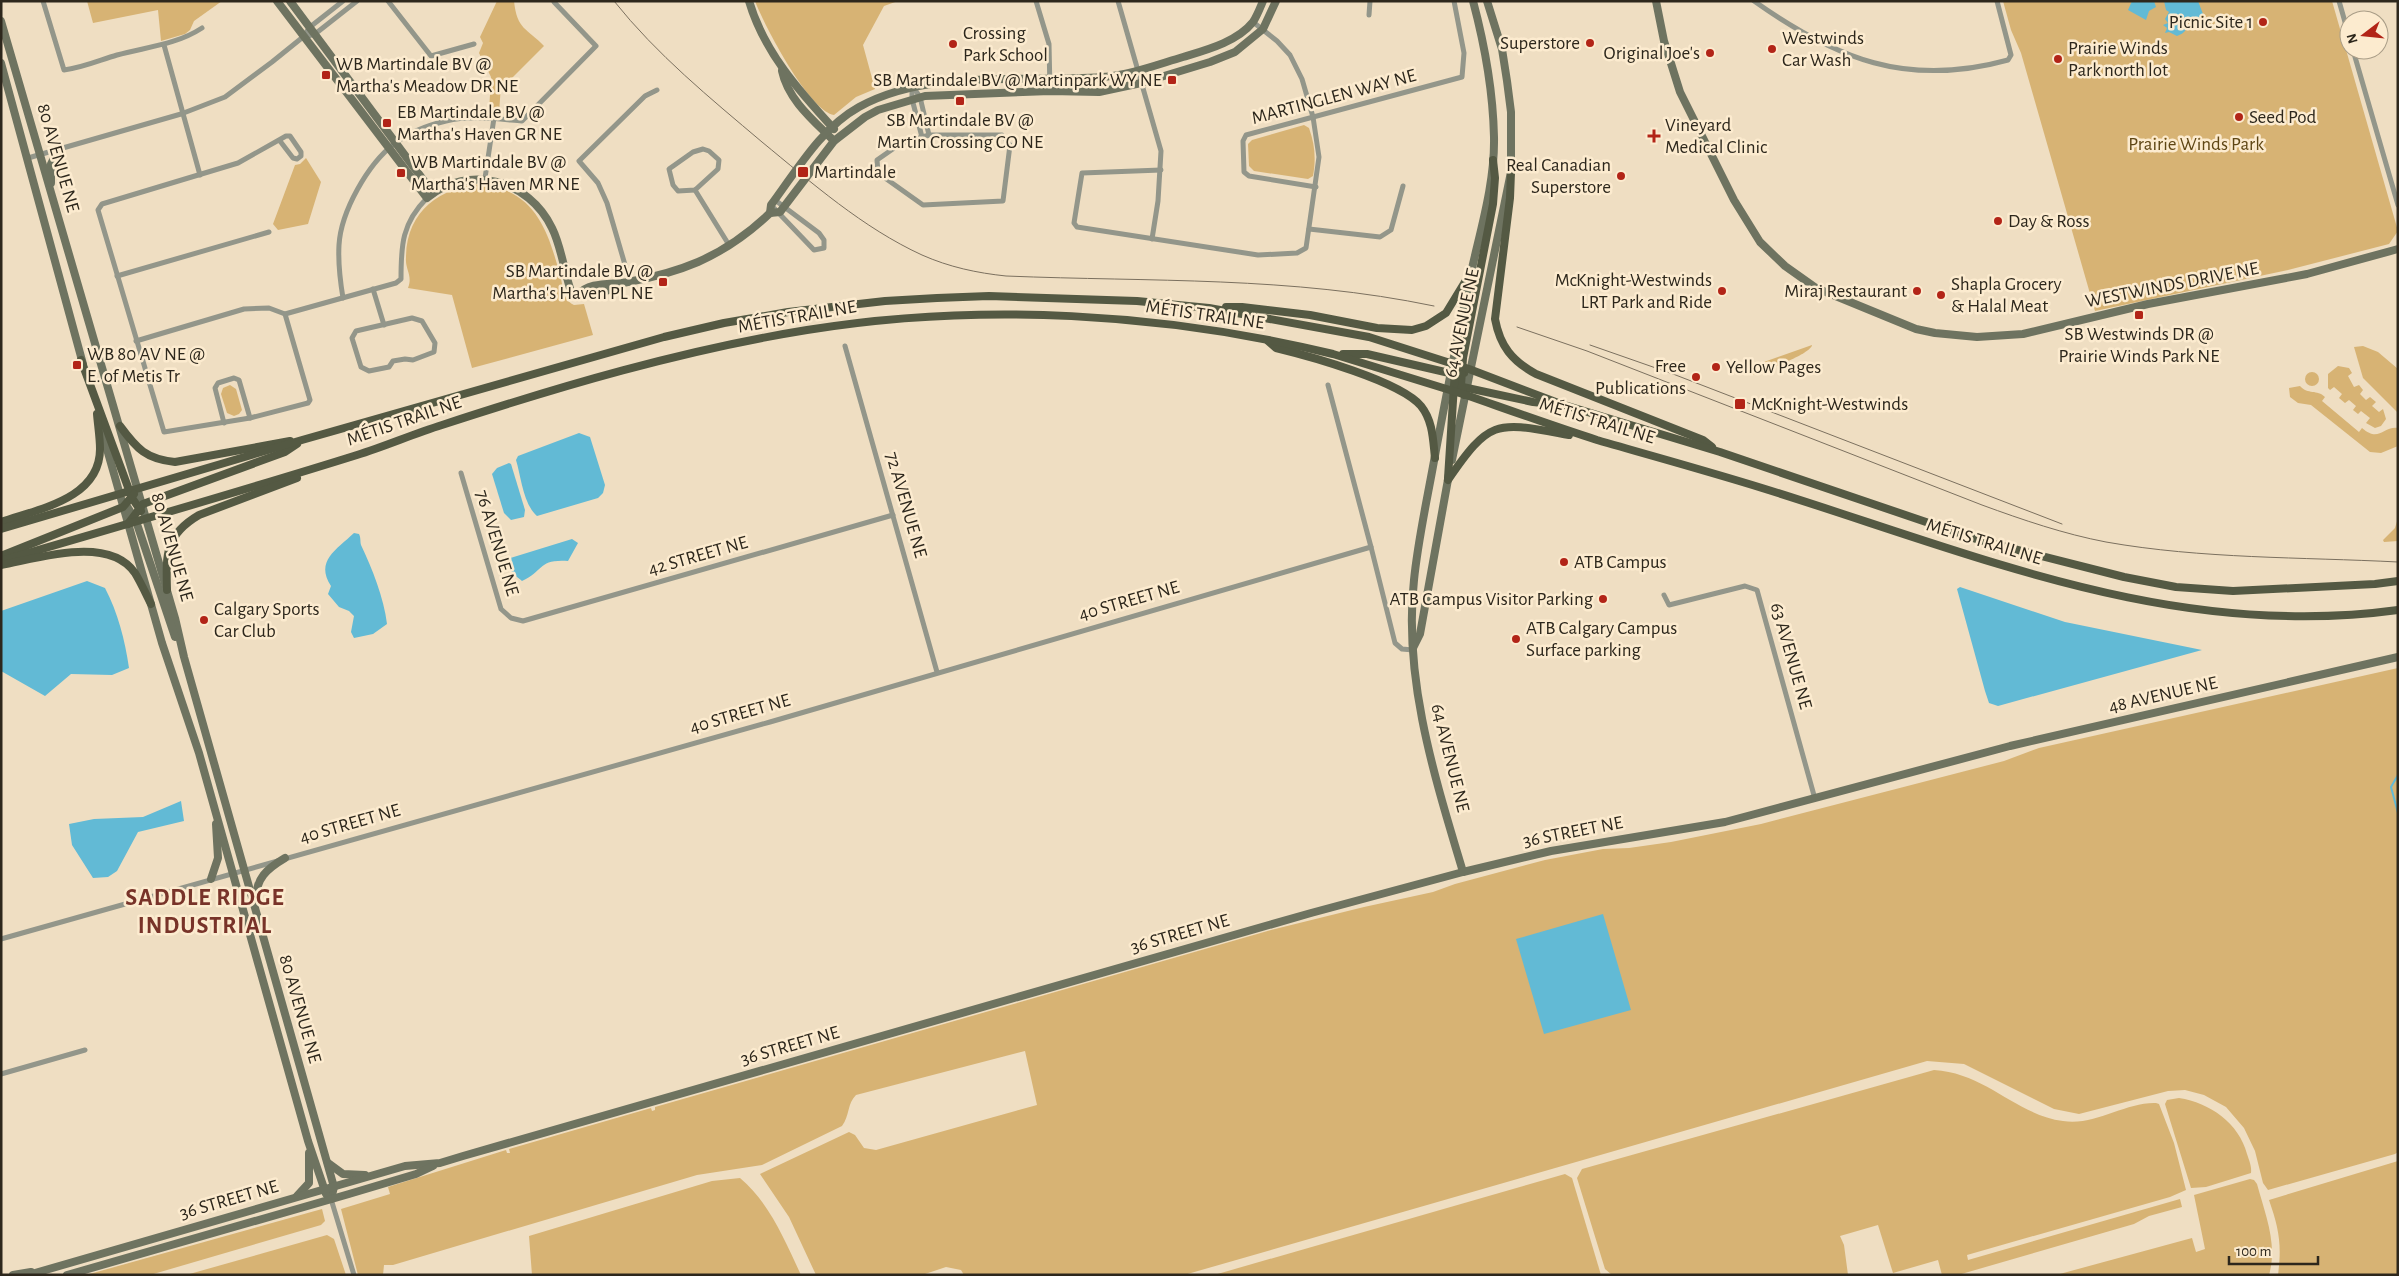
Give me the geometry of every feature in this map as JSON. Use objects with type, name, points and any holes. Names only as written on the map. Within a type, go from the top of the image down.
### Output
[{"type":"main road","points":[[1448,480],[1456,388],[1493,204],[1495,178],[1493,160]]},
{"type":"main road","points":[[1511,172],[1510,198],[1494,319],[1504,348],[1519,365],[1536,374],[1703,440],[1720,452]]},
{"type":"main road","points":[[1209,308],[1242,307],[1310,315],[1377,328],[1412,330],[1426,326],[1446,314],[1471,272]]},
{"type":"main road","name":"MÉTIS TRAIL NE","points":[[138,489],[302,440],[664,337],[788,312],[884,301],[989,296],[1137,301],[1209,308],[1369,337],[1452,363]]},
{"type":"main road","name":"MÉTIS TRAIL NE","points":[[135,519],[147,518],[360,454],[449,422],[667,358],[768,337],[877,321],[998,314],[1141,322],[1215,330],[1333,354],[1456,388],[1533,402],[1561,404]]},
{"type":"main road","points":[[1266,340],[1276,348],[1353,371],[1403,392],[1419,404],[1427,416],[1431,427],[1435,458]]},
{"type":"main road","name":"MÉTIS TRAIL NE","points":[[1333,354],[1367,354],[1459,371],[1720,452],[1979,540],[2124,577],[2176,587],[2233,591],[2375,584],[2398,581]]},
{"type":"main road","points":[[81,360],[130,495],[141,506],[147,518]]},
{"type":"main road","points":[[1452,363],[1459,371]]},
{"type":"main road","name":"MÉTIS TRAIL NE","points":[[1464,395],[1595,439],[1763,488],[1881,528],[2031,574],[2114,596],[2235,615],[2313,617],[2398,610]]},
{"type":"main road","points":[[1,522],[57,503],[82,489],[92,477],[98,463],[100,450],[97,414]]},
{"type":"main road","points":[[120,426],[141,451],[159,460],[175,462],[280,441],[302,440]]},
{"type":"main road","points":[[1448,480],[1466,454],[1485,433],[1504,426],[1521,426],[1595,439]]},
{"type":"main road","points":[[1,560],[128,524],[135,519],[141,506],[285,452],[302,440]]},
{"type":"main road","points":[[167,590],[166,557],[170,544],[186,523],[215,508],[360,454]]},
{"type":"main road","points":[[1,556],[125,506],[130,495],[138,489]]},
{"type":"main road","points":[[1,530],[120,494],[130,495]]},
{"type":"main road","points":[[1,565],[76,552],[97,551],[123,561],[135,572],[151,604]]},
{"type":"street","points":[[44,1],[64,70],[143,48],[164,45],[190,36],[202,28]]},
{"type":"street","points":[[277,1],[389,148],[430,195]]},
{"type":"street","points":[[290,1],[396,142],[430,195]]},
{"type":"street","points":[[28,158],[181,114],[225,97],[303,37],[310,27],[344,1]]},
{"type":"street","points":[[303,37],[315,34],[357,1]]},
{"type":"street","points":[[388,1],[430,56],[474,44]]},
{"type":"street","points":[[749,1],[760,31],[782,69],[837,138]]},
{"type":"street","points":[[1036,1],[1049,44],[1050,91]]},
{"type":"street","points":[[1118,1],[1161,150],[1152,238]]},
{"type":"street","points":[[136,341],[244,310],[269,308],[285,314],[396,283],[401,279],[401,244],[409,221],[430,195],[461,181],[485,178],[516,190],[539,206],[552,229],[572,294],[584,296],[611,290],[615,284],[630,282],[697,262],[752,230],[829,130],[858,108],[871,101],[912,86],[1050,78],[1104,77],[1137,71],[1216,46],[1236,36],[1253,22],[1263,1]]},
{"type":"street","points":[[782,210],[837,138],[871,114],[916,98],[1050,91],[1099,92],[1141,84],[1235,52],[1263,29],[1276,1]]},
{"type":"street","points":[[1369,15],[1370,1]]},
{"type":"street","name":"MARTINGLEN WAY NE","points":[[1316,187],[1249,176],[1244,172],[1243,141],[1246,135],[1462,77],[1464,53],[1454,1]]},
{"type":"street","name":"64 AVENUE NE","points":[[1452,363],[1471,272],[1482,231],[1493,160],[1492,104],[1486,50],[1473,1]]},
{"type":"street","name":"64 AVENUE NE","points":[[1463,872],[1422,720],[1413,650],[1414,580],[1435,458],[1456,388],[1511,172],[1511,112],[1507,81],[1502,49],[1487,1]]},
{"type":"street","name":"WESTWINDS DRIVE NE","points":[[1656,1],[1664,41],[1680,92],[1734,200],[1760,242],[1785,266],[1816,288],[1916,329],[1977,337],[2023,334],[2148,304],[2307,274],[2398,249]]},
{"type":"street","points":[[1754,1],[1802,31],[1849,56],[1901,70],[1929,73],[1980,68],[2008,60],[2011,55],[1997,1]]},
{"type":"street","points":[[343,298],[339,269],[339,243],[344,216],[363,180],[389,148],[396,142],[447,120],[494,118],[522,122],[596,46],[554,2]]},
{"type":"street","name":"80 AVENUE NE","points":[[1,21],[120,426],[141,506]]},
{"type":"street","points":[[1160,170],[1082,174],[1074,223],[1077,228],[1258,255],[1297,253],[1306,248],[1319,157],[1313,118],[1302,79],[1290,55],[1253,22]]},
{"type":"street","points":[[164,45],[181,114],[200,175]]},
{"type":"street","points":[[2356,60],[2398,205]]},
{"type":"street","name":"80 AVENUE NE","points":[[1,63],[81,360],[125,506],[128,524],[151,604],[214,805],[308,1141],[323,1190],[331,1199],[354,1275]]},
{"type":"street","points":[[912,86],[929,135]]},
{"type":"street","points":[[630,282],[607,203],[598,183],[579,161],[645,96],[657,90]]},
{"type":"street","points":[[916,98],[922,137]]},
{"type":"street","points":[[485,178],[494,118]]},
{"type":"street","points":[[929,135],[1002,135],[1010,145],[1003,200],[923,205],[878,173],[877,160],[900,144],[922,137],[929,135]]},
{"type":"street","points":[[280,140],[293,158],[297,159],[301,156],[301,152],[290,136],[286,136],[238,163],[99,206],[98,210],[164,432],[224,423],[305,405],[310,400],[285,314]]},
{"type":"street","points":[[54,202],[51,164],[59,148]]},
{"type":"street","points":[[703,149],[709,151],[719,160],[718,169],[695,190],[678,191],[673,185],[670,168],[693,152],[703,149]]},
{"type":"street","points":[[1309,229],[1380,237],[1391,230],[1403,186]]},
{"type":"street","points":[[695,190],[729,245]]},
{"type":"street","points":[[772,206],[782,210],[814,250],[824,248],[824,240],[819,233],[782,210],[772,206]]},
{"type":"street","points":[[117,276],[269,232]]},
{"type":"street","points":[[373,289],[384,326]]},
{"type":"street","points":[[417,318],[422,321],[436,348],[431,355],[413,360],[393,361],[388,367],[369,372],[364,370],[361,367],[352,338],[353,334],[356,331],[384,326],[417,318]]},
{"type":"street","name":"72 AVENUE NE","points":[[846,346],[937,672]]},
{"type":"street","points":[[224,423],[215,388],[218,384],[234,378],[239,380],[250,418]]},
{"type":"street","points":[[1328,385],[1395,643],[1402,649],[1413,650]]},
{"type":"street","name":"64 AVENUE NE","points":[[1413,650],[1420,634],[1464,395],[1456,388]]},
{"type":"street","name":"76 AVENUE NE","points":[[461,473],[501,609],[511,618]]},
{"type":"street","points":[[125,506],[135,519],[169,621],[184,658]]},
{"type":"street","name":"42 STREET NE","points":[[511,618],[523,621],[893,515]]},
{"type":"street","name":"80 AVENUE NE","points":[[147,518],[184,658],[334,1187]]},
{"type":"street","name":"40 STREET NE","points":[[1,939],[770,722],[1371,547]]},
{"type":"street","name":"63 AVENUE NE","points":[[1664,595],[1669,605],[1745,586],[1757,590],[1815,799]]},
{"type":"street","name":"48 AVENUE NE","points":[[1935,766],[2010,746],[2398,657]]},
{"type":"street","name":"36 STREET NE","points":[[67,1275],[416,1174],[440,1163],[1463,872],[1551,851],[1725,822],[1935,766]]},
{"type":"street","points":[[211,879],[218,858],[214,805]]},
{"type":"street","points":[[262,935],[256,894],[257,886],[262,876],[285,858]]},
{"type":"street","points":[[1,1074],[85,1050]]},
{"type":"street","points":[[294,1199],[306,1189],[309,1183],[308,1141]]},
{"type":"street","points":[[326,1161],[342,1174],[377,1174]]},
{"type":"street","name":"36 STREET NE","points":[[28,1275],[405,1166],[440,1163]]},
{"type":"street","points":[[331,1199],[334,1187]]},
{"type":"street","points":[[13,1275],[43,1270]]},
{"type":"green space","points":[[87,1],[222,1],[194,21],[190,30],[185,34],[161,41],[158,10],[93,23]]},
{"type":"green space","points":[[497,1],[514,1],[515,11],[520,23],[544,46],[512,78],[501,85],[499,113],[489,112],[491,77],[479,53],[483,43],[480,37]]},
{"type":"green space","points":[[755,1],[898,1],[884,6],[863,45],[875,89],[856,97],[834,115],[824,110],[800,84],[777,47]]},
{"type":"green space","name":"Prairie Winds Park","points":[[2003,1],[2332,1],[2339,25],[2339,60],[2349,60],[2398,231],[2389,244],[2288,270],[2095,311],[2021,53],[2011,30]]},
{"type":"green space","points":[[1304,125],[1309,128],[1313,140],[1315,158],[1313,176],[1308,179],[1254,171],[1249,166],[1248,144],[1252,140]]},
{"type":"green space","points":[[306,158],[321,182],[308,224],[278,230],[273,224],[295,165],[300,164]]},
{"type":"green space","points":[[483,184],[501,188],[516,195],[537,216],[550,243],[565,296],[574,305],[584,304],[593,335],[472,368],[452,295],[408,288],[410,280],[406,262],[408,241],[412,227],[419,215],[428,204],[440,196],[467,186]]},
{"type":"green space","points":[[1812,345],[1804,353],[1786,362],[1752,375],[1748,373],[1750,367]]},
{"type":"green space","points":[[2363,346],[2378,352],[2398,369],[2398,413],[2363,378],[2354,347]]},
{"type":"green space","points":[[2338,366],[2349,368],[2352,373],[2348,376],[2354,387],[2359,385],[2363,390],[2360,394],[2366,400],[2370,397],[2376,402],[2372,406],[2379,412],[2383,409],[2386,419],[2381,426],[2375,428],[2366,423],[2370,418],[2361,411],[2358,414],[2353,410],[2356,406],[2349,400],[2345,403],[2339,398],[2342,394],[2334,387],[2330,390],[2328,388],[2328,374]]},
{"type":"green space","points":[[2312,372],[2317,374],[2319,379],[2317,384],[2312,386],[2307,384],[2305,379],[2307,374]]},
{"type":"green space","points":[[230,385],[236,389],[242,410],[234,416],[227,413],[221,394],[223,388]]},
{"type":"green space","points":[[2300,386],[2303,389],[2319,393],[2325,397],[2322,401],[2359,432],[2362,428],[2377,434],[2388,429],[2398,428],[2398,446],[2381,453],[2370,452],[2311,405],[2298,403],[2290,397],[2289,388]]},
{"type":"green space","points":[[2398,518],[2398,541],[2384,542],[2383,540],[2395,528]]},
{"type":"green space","points":[[2398,668],[2398,1152],[2395,1154],[2268,1190],[2263,1183],[2255,1151],[2244,1128],[2226,1107],[2204,1095],[2185,1090],[2168,1091],[2079,1114],[2054,1109],[1964,1064],[1927,1061],[1184,1275],[964,1275],[961,1270],[946,1267],[922,1275],[816,1275],[789,1217],[760,1174],[849,1132],[855,1135],[864,1148],[876,1150],[1037,1105],[1025,1051],[856,1095],[851,1102],[842,1126],[762,1165],[697,1175],[393,1265],[384,1265],[383,1275],[358,1275],[341,1209],[390,1194],[388,1187],[506,1150],[507,1153],[510,1153],[509,1149],[651,1108],[652,1111],[655,1110],[655,1107],[1271,930],[1433,892],[1455,884],[1545,860],[1603,849],[1629,848],[1671,842],[1761,824],[2004,761],[2039,748]]},
{"type":"green space","points":[[1934,1070],[1969,1078],[2030,1111],[2063,1121],[2087,1120],[2133,1106],[2159,1104],[2174,1143],[2186,1190],[2170,1197],[1967,1255],[1968,1260],[2180,1199],[2182,1207],[2149,1216],[2134,1224],[1958,1275],[1942,1275],[1938,1260],[1893,1273],[1878,1225],[1840,1236],[1844,1245],[1848,1275],[1612,1275],[1605,1269],[1577,1178],[1582,1169]]},
{"type":"green space","points":[[2179,1098],[2202,1104],[2222,1116],[2230,1124],[2243,1143],[2251,1173],[2206,1187],[2191,1188],[2165,1104],[2167,1100]]},
{"type":"green space","points":[[2398,1161],[2398,1275],[2278,1275],[2279,1237],[2269,1200]]},
{"type":"green space","points":[[1565,1174],[1572,1178],[1601,1275],[1214,1275]]},
{"type":"green space","points":[[740,1178],[760,1198],[768,1210],[801,1275],[532,1275],[529,1236],[712,1181]]},
{"type":"green space","points":[[2250,1179],[2254,1180],[2257,1184],[2267,1218],[2272,1252],[2269,1275],[2056,1275],[2192,1238],[2196,1252],[2205,1249],[2194,1195]]},
{"type":"green space","points":[[322,1209],[325,1221],[321,1225],[150,1275],[86,1275]]},
{"type":"green space","points":[[327,1235],[334,1239],[346,1275],[186,1275]]},
{"type":"water","points":[[2132,1],[2154,1],[2156,7],[2149,11],[2146,20],[2128,10]]},
{"type":"water","points":[[2164,1],[2198,1],[2203,14],[2197,20],[2187,22],[2185,31],[2180,35],[2177,36],[2169,32],[2165,33],[2167,28],[2163,25],[2168,23],[2165,19],[2169,12],[2166,10]]},
{"type":"water","points":[[579,433],[590,437],[605,485],[603,493],[598,498],[537,516],[532,511],[523,490],[516,460],[518,456]]},
{"type":"water","points":[[509,463],[511,464],[525,510],[524,517],[511,520],[504,513],[492,474],[497,468]]},
{"type":"water","points":[[354,533],[359,534],[361,545],[377,583],[387,624],[373,634],[354,638],[351,632],[354,616],[349,611],[339,607],[328,594],[331,586],[325,570],[330,556]]},
{"type":"water","points":[[572,539],[578,543],[568,561],[546,564],[522,581],[508,566],[507,559]]},
{"type":"water","points":[[87,581],[105,588],[110,597],[120,627],[129,668],[112,675],[71,674],[45,696],[1,671],[1,611]]},
{"type":"water","points":[[1960,587],[2065,622],[2202,650],[1998,706],[1989,703],[1985,691],[1957,589]]},
{"type":"water","points":[[181,801],[184,821],[138,832],[117,871],[108,877],[93,878],[72,845],[69,824],[94,819],[143,817]]},
{"type":"water","points":[[1603,914],[1631,1010],[1544,1034],[1516,939]]},
{"type":"waterway","points":[[2398,775],[2391,787],[2398,813]]},
{"type":"tram line","points":[[614,1],[666,58],[723,109],[800,173],[839,204],[879,232],[922,255],[942,263],[963,269],[1006,276],[1274,285],[1380,296],[1434,306]]},
{"type":"tram line","points":[[1517,327],[1587,351],[1982,505],[2075,535],[2142,548],[2178,552],[2398,562]]},
{"type":"tram line","points":[[1590,345],[1673,374],[2062,524]]},
{"type":"place","name":"Picnic Site 1","points":[[2263,22]]},
{"type":"place","name":"Superstore","points":[[1590,43]]},
{"type":"place","name":"Crossing Park School","points":[[953,44]]},
{"type":"place","name":"Westwinds Car Wash","points":[[1772,49]]},
{"type":"place","name":"Original Joe's","points":[[1710,53]]},
{"type":"place","name":"Prairie Winds Park north lot","points":[[2058,59]]},
{"type":"place","name":"WB Martindale BV @ Martha's Meadow DR NE","points":[[326,75]]},
{"type":"place","name":"SB Martindale BV @ Martinpark WY NE","points":[[1172,80]]},
{"type":"place","name":"SB Martindale BV @ Martin Crossing CO NE","points":[[960,101]]},
{"type":"place","name":"Seed Pod","points":[[2239,117]]},
{"type":"place","name":"EB Martindale BV @ Martha's Haven GR NE","points":[[387,123]]},
{"type":"place","name":"Vineyard Medical Clinic","points":[[1654,136]]},
{"type":"place","name":"Martindale","points":[[803,172]]},
{"type":"place","name":"WB Martindale BV @ Martha's Haven MR NE","points":[[401,173]]},
{"type":"place","name":"Real Canadian Superstore","points":[[1621,176]]},
{"type":"place","name":"Day & Ross","points":[[1998,221]]},
{"type":"place","name":"SB Martindale BV @ Martha's Haven PL NE","points":[[663,282]]},
{"type":"place","name":"McKnight-Westwinds LRT Park and Ride","points":[[1722,291]]},
{"type":"place","name":"Miraj Restaurant","points":[[1917,291]]},
{"type":"place","name":"Shapla Grocery & Halal Meat","points":[[1941,295]]},
{"type":"place","name":"SB Westwinds DR @ Prairie Winds Park NE","points":[[2139,315]]},
{"type":"place","name":"WB 80 AV NE @ E. of Metis Tr","points":[[77,365]]},
{"type":"place","name":"Yellow Pages","points":[[1716,367]]},
{"type":"place","name":"Free Publications","points":[[1696,377]]},
{"type":"place","name":"McKnight-Westwinds","points":[[1740,404]]},
{"type":"place","name":"ATB Campus","points":[[1564,562]]},
{"type":"place","name":"ATB Campus Visitor Parking","points":[[1603,599]]},
{"type":"place","name":"Calgary Sports Car Club","points":[[204,620]]},
{"type":"place","name":"ATB Calgary Campus Surface parking","points":[[1516,639]]},
{"type":"district","name":"SADDLE RIDGE INDUSTRIAL","points":[[205,912]]}]
